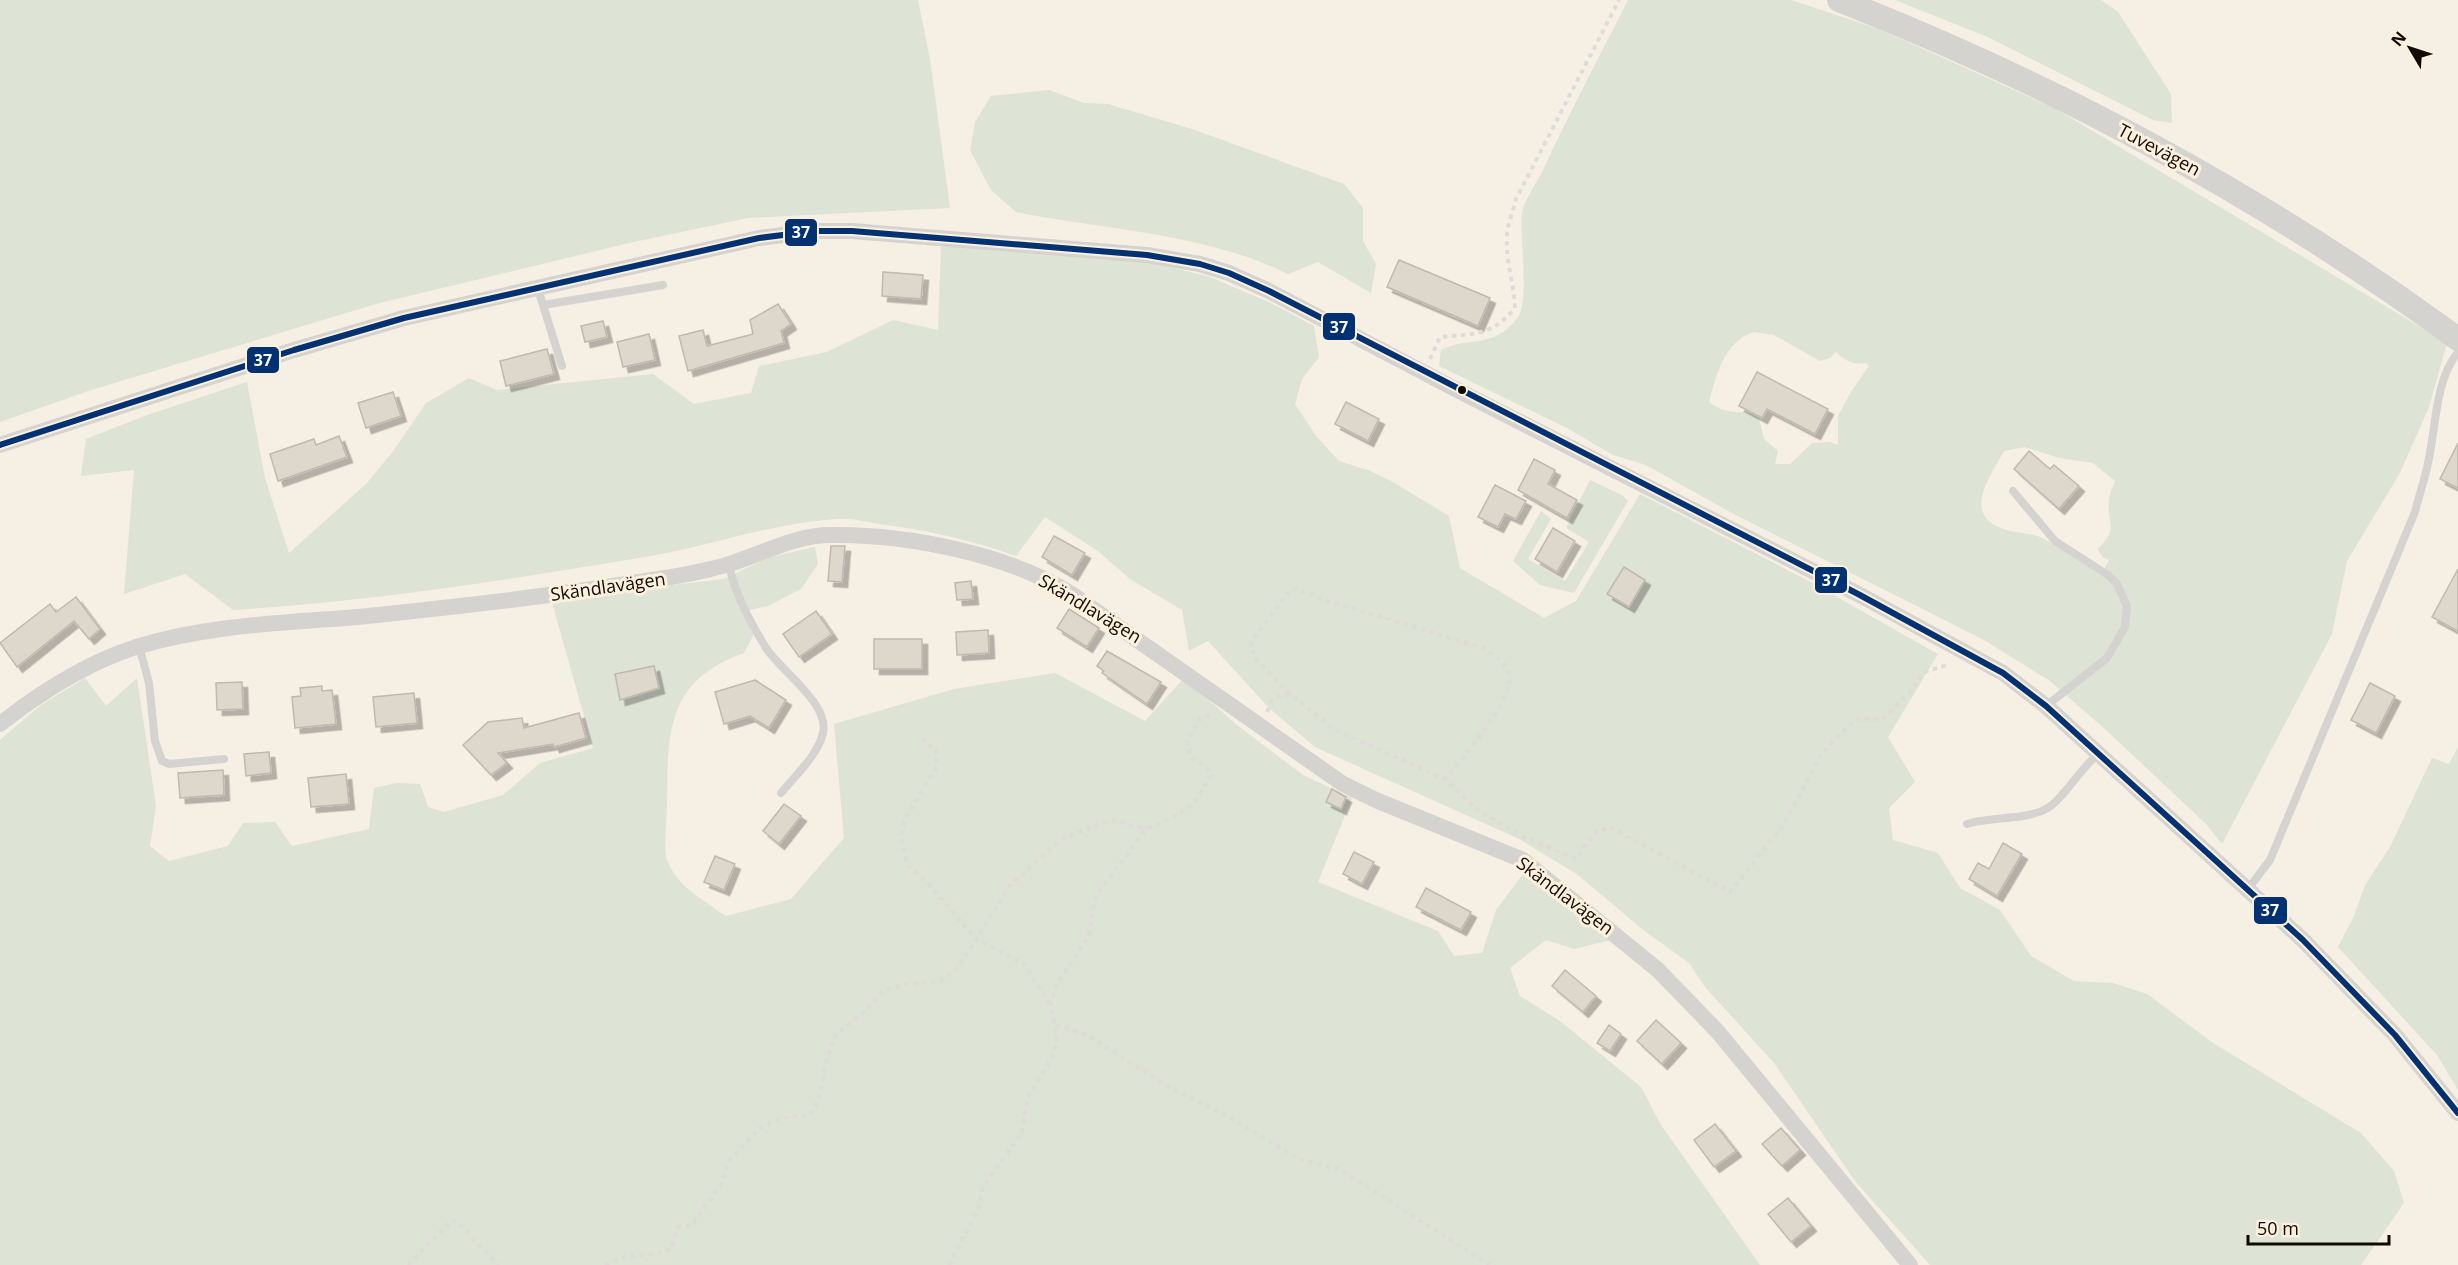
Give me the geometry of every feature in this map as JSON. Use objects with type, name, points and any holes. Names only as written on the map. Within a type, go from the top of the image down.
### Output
[{"type":"main road","name":"Tuvevägen","points":[[1839,0],[1972,57],[2130,134],[2218,181],[2360,270],[2458,339]]},
{"type":"street","points":[[0,445],[304,347],[404,318],[541,297],[740,242],[815,231],[882,234],[1120,253],[1200,264],[1229,273],[1269,291],[1424,373],[1858,594],[2003,673],[2046,706],[2100,754],[2303,940],[2395,1035],[2458,1113]]},
{"type":"street","name":"Skändlavägen","points":[[0,724],[68,677],[89,666],[139,646],[196,633],[453,608],[561,594],[688,574],[729,565],[783,545],[827,535],[858,535],[934,546],[1004,563],[1054,583],[1073,595],[1352,788],[1523,860],[1588,911],[1672,983],[1718,1032],[1910,1265]]},
{"type":"lane","points":[[562,366],[541,297],[663,285]]},
{"type":"lane","points":[[2248,889],[2270,860],[2415,512],[2428,464],[2443,386],[2450,362],[2458,352]]},
{"type":"lane","points":[[2013,491],[2055,541],[2108,575],[2117,584],[2127,606],[2120,639],[2107,658],[2046,706]]},
{"type":"lane","points":[[729,565],[741,606],[768,651],[806,692],[824,720],[823,734],[815,748],[781,793]]},
{"type":"lane","points":[[139,646],[149,683],[154,741],[162,761],[169,764],[224,759]]},
{"type":"lane","points":[[1967,824],[1994,817],[2033,815],[2050,807],[2088,763],[2100,754]]},
{"type":"path","points":[[1424,373],[1440,337],[1484,333],[1503,323],[1515,308],[1514,285],[1508,255],[1508,229],[1516,199],[1619,0]]},
{"type":"path","points":[[1445,779],[1482,735],[1508,693],[1509,674],[1504,664],[1483,648],[1292,588],[1251,642],[1254,657],[1290,695],[1335,730],[1445,779],[1478,810],[1522,836],[1564,855],[1576,859],[1594,833],[1610,827],[1730,892],[1782,827],[1823,752],[1856,719],[1883,719],[1911,690],[1924,672],[1934,667],[1950,664],[1956,647]]},
{"type":"path","points":[[1261,726],[1271,702],[1281,695],[1290,695]]},
{"type":"path","points":[[1051,1005],[1055,987],[1089,936],[1095,897],[1146,829],[1174,817],[1193,804],[1206,786],[1211,776],[1208,769],[1190,756],[1187,741],[1202,716],[1213,714],[1224,717]]},
{"type":"path","points":[[922,738],[937,752],[937,766],[905,819],[901,836],[907,864],[928,883],[976,939],[1024,964],[1041,986],[1051,1005],[1057,1041],[1052,1058],[1028,1097],[1022,1133],[983,1187],[979,1207],[949,1265]]},
{"type":"path","points":[[605,1265],[630,1255],[671,1249],[678,1227],[692,1225],[705,1211],[723,1181],[728,1162],[761,1127],[780,1118],[810,1115],[819,1099],[826,1059],[836,1034],[864,1012],[883,991],[908,984],[940,981],[957,969],[1011,884],[1063,838],[1111,820],[1146,829]]},
{"type":"path","points":[[1056,1025],[1087,1035],[1174,1090],[1223,1114],[1301,1160],[1339,1169],[1490,1265]]},
{"type":"path","points":[[408,1265],[452,1220],[459,1224],[499,1265]]},
{"type":"shaded area","points":[[0,0],[918,0],[930,59],[950,208],[748,218],[629,243],[376,304],[88,391],[0,422]]},
{"type":"shaded area","points":[[1628,0],[1791,0],[1879,29],[2056,109],[2447,343],[2429,407],[2400,473],[2347,561],[2332,634],[2222,844],[2206,824],[2050,681],[1984,640],[1730,512],[1646,465],[1613,455],[1567,428],[1439,366],[1441,350],[1500,334],[1518,317],[1523,297],[1521,223],[1523,209]],"holes":[[[1754,332],[1774,335],[1820,361],[1830,358],[1836,352],[1850,362],[1866,363],[1869,366],[1852,390],[1838,416],[1838,445],[1830,442],[1812,443],[1790,464],[1775,464],[1778,451],[1764,439],[1759,418],[1747,413],[1724,410],[1709,402],[1718,371],[1728,351],[1735,343]],[[2025,447],[2059,458],[2093,463],[2115,481],[2108,508],[2111,529],[2098,549],[2102,557],[2109,560],[2101,575],[2050,542],[2034,535],[2006,530],[1992,524],[1984,515],[1981,506],[1982,495],[2004,451]]]},
{"type":"shaded area","points":[[1895,0],[2101,0],[2118,12],[2171,94],[2172,123],[2153,120],[1988,37]]},
{"type":"shaded area","points":[[1049,90],[1084,103],[1108,104],[1195,130],[1344,184],[1363,208],[1363,241],[1376,264],[1371,293],[1318,262],[1288,274],[1256,260],[1189,241],[1016,212],[991,190],[970,150],[975,122],[991,96]]},
{"type":"shaded area","points":[[941,246],[1147,261],[1210,277],[1273,304],[1314,326],[1319,357],[1302,379],[1295,404],[1316,436],[1339,461],[1368,470],[1393,482],[1449,516],[1460,568],[1544,618],[1576,601],[1640,494],[1805,579],[1938,654],[1888,737],[1915,782],[1889,808],[1893,840],[1938,853],[1960,888],[2000,910],[2031,956],[2074,981],[2113,983],[2147,994],[2213,1043],[2361,1133],[2394,1171],[2404,1203],[2361,1265],[1930,1265],[1855,1181],[1774,1063],[1705,987],[1689,963],[1642,929],[1578,875],[1519,839],[1315,747],[1270,709],[1208,641],[1189,651],[1182,610],[1130,579],[1098,551],[1045,517],[1016,556],[966,540],[839,519],[793,524],[656,555],[498,581],[339,601],[233,610],[185,574],[124,594],[134,470],[81,476],[86,439],[147,415],[247,382],[265,478],[289,553],[367,483],[394,450],[426,403],[469,378],[497,390],[653,374],[694,404],[751,393],[759,366],[827,352],[893,320],[938,330]]},
{"type":"shaded area","points":[[1590,480],[1622,495],[1628,501],[1574,593],[1540,585],[1513,561],[1541,511],[1551,519],[1528,559],[1565,581],[1589,542],[1566,528]]},
{"type":"shaded area","points":[[815,547],[818,564],[801,589],[768,606],[745,611],[754,634],[744,653],[718,665],[699,679],[685,695],[676,713],[668,755],[666,855],[677,878],[692,893],[726,916],[791,899],[844,838],[834,724],[954,689],[1055,673],[1145,721],[1184,678],[1237,725],[1303,775],[1352,798],[1318,882],[1438,931],[1454,956],[1482,953],[1496,910],[1526,870],[1615,939],[1574,949],[1546,940],[1510,968],[1520,996],[1560,1021],[1641,1087],[1661,1125],[1760,1265],[0,1265],[0,740],[41,705],[85,678],[106,706],[137,678],[156,806],[150,846],[169,861],[228,846],[243,823],[275,822],[292,846],[369,829],[374,788],[397,783],[420,784],[428,807],[444,812],[503,795],[540,763],[593,748],[551,599],[724,579],[770,557]]},
{"type":"shaded area","points":[[2458,747],[2458,1090],[2437,1055],[2338,947],[2354,916],[2365,885],[2390,847],[2432,758],[2449,764]]},
{"type":"building","points":[[1399,260],[1490,298],[1478,326],[1387,287]]},
{"type":"building","points":[[883,272],[923,275],[921,299],[882,296]]},
{"type":"building","points":[[778,304],[791,324],[781,331],[784,343],[688,371],[679,336],[703,330],[707,346],[753,334],[750,320]]},
{"type":"building","points":[[603,321],[607,337],[585,342],[581,326]]},
{"type":"building","points":[[649,334],[655,360],[623,367],[617,342]]},
{"type":"building","points":[[547,349],[554,374],[506,386],[500,361]]},
{"type":"building","points":[[1757,372],[1828,409],[1815,434],[1767,409],[1762,418],[1739,406]]},
{"type":"building","points":[[393,392],[401,416],[366,428],[358,403]]},
{"type":"building","points":[[1346,402],[1379,419],[1368,441],[1335,424]]},
{"type":"building","points":[[339,436],[347,457],[278,481],[270,454],[314,439],[316,445]]},
{"type":"building","points":[[2458,443],[2458,488],[2440,479]]},
{"type":"building","points":[[2029,451],[2050,469],[2054,465],[2079,486],[2059,509],[2014,469]]},
{"type":"building","points":[[1534,459],[1555,470],[1548,484],[1577,500],[1567,518],[1518,490]]},
{"type":"building","points":[[1495,485],[1526,501],[1516,519],[1505,514],[1498,527],[1478,517]]},
{"type":"building","points":[[1553,528],[1575,541],[1557,572],[1535,559]]},
{"type":"building","points":[[1054,536],[1085,553],[1072,575],[1042,557]]},
{"type":"building","points":[[831,546],[845,546],[842,582],[828,581]]},
{"type":"building","points":[[1624,567],[1645,580],[1629,607],[1607,594]]},
{"type":"building","points":[[2458,569],[2458,631],[2432,617]]},
{"type":"building","points":[[971,581],[973,599],[957,600],[955,583]]},
{"type":"building","points":[[76,597],[100,629],[89,639],[74,621],[17,667],[0,643],[50,604],[56,612]]},
{"type":"building","points":[[1069,609],[1099,628],[1087,647],[1057,628]]},
{"type":"building","points":[[816,611],[832,634],[799,657],[783,634]]},
{"type":"building","points":[[988,630],[989,653],[957,655],[956,632]]},
{"type":"building","points":[[874,639],[922,639],[922,669],[874,669]]},
{"type":"building","points":[[1107,651],[1161,682],[1147,704],[1102,673],[1104,671],[1097,666]]},
{"type":"building","points":[[654,666],[659,688],[620,700],[615,674]]},
{"type":"building","points":[[755,680],[786,700],[769,728],[750,716],[724,724],[715,692]]},
{"type":"building","points":[[242,682],[243,709],[217,710],[216,683]]},
{"type":"building","points":[[2370,683],[2395,696],[2376,733],[2351,720]]},
{"type":"building","points":[[322,686],[322,691],[332,690],[336,724],[295,728],[292,697],[301,696],[300,688]]},
{"type":"building","points":[[414,693],[417,723],[376,727],[373,697]]},
{"type":"building","points":[[579,713],[586,738],[554,747],[553,744],[498,753],[507,763],[491,775],[463,745],[488,722],[522,718],[524,728]]},
{"type":"building","points":[[269,752],[271,773],[246,776],[244,754]]},
{"type":"building","points":[[223,770],[224,795],[180,798],[178,773]]},
{"type":"building","points":[[346,774],[349,804],[311,807],[308,778]]},
{"type":"building","points":[[1332,789],[1346,797],[1341,809],[1326,802]]},
{"type":"building","points":[[784,804],[801,816],[779,844],[763,831]]},
{"type":"building","points":[[2003,843],[2022,854],[1997,896],[1969,879],[1978,863],[1989,869]]},
{"type":"building","points":[[1354,852],[1374,862],[1362,884],[1343,874]]},
{"type":"building","points":[[715,856],[735,864],[724,890],[704,882]]},
{"type":"building","points":[[1426,888],[1471,912],[1461,930],[1416,907]]},
{"type":"building","points":[[1565,970],[1596,996],[1583,1012],[1552,986]]},
{"type":"building","points":[[1656,1020],[1681,1043],[1662,1064],[1637,1041]]},
{"type":"building","points":[[1609,1025],[1621,1034],[1610,1051],[1597,1043]]},
{"type":"building","points":[[1715,1124],[1736,1151],[1714,1167],[1694,1140]]},
{"type":"building","points":[[1781,1128],[1800,1150],[1782,1166],[1762,1144]]},
{"type":"building","points":[[1788,1198],[1811,1226],[1791,1242],[1768,1214]]},
{"type":"transit line","name":"37","points":[[0,445],[294,350],[404,318],[759,238],[815,231],[852,231],[1147,255],[1200,264],[1229,273],[1269,291],[1858,594],[2003,673],[2046,706],[2303,940],[2395,1035],[2458,1113]]}]
